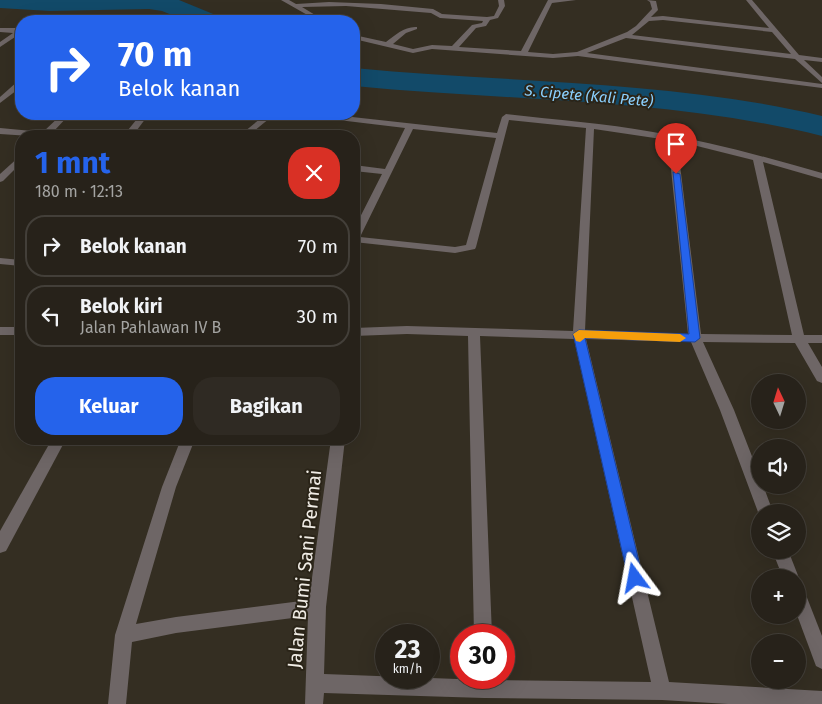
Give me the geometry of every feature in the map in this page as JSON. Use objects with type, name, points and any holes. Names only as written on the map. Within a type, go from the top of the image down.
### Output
[{"type":"street","points":[[284,0],[311,15]]},
{"type":"street","points":[[294,6],[314,2],[433,11],[440,16],[488,20],[496,17],[502,6],[501,0]]},
{"type":"street","points":[[524,53],[550,1],[573,0]]},
{"type":"street","points":[[649,19],[649,14],[655,10],[653,1],[650,0]]},
{"type":"street","points":[[749,0],[772,30],[822,81]]},
{"type":"street","points":[[578,54],[600,44],[626,36],[649,19],[663,18],[772,30]]},
{"type":"street","points":[[453,49],[471,28],[484,25],[488,20]]},
{"type":"street","points":[[387,45],[409,29],[415,28]]},
{"type":"street","points":[[0,30],[15,31]]},
{"type":"street","points":[[0,45],[15,34]]},
{"type":"street","points":[[626,36],[822,60]]},
{"type":"street","points":[[360,38],[413,51],[432,47],[552,56],[578,54],[822,86]]},
{"type":"street","points":[[0,101],[15,88]]},
{"type":"street","points":[[360,240],[455,250],[471,247],[506,117],[590,126],[672,138],[756,157],[822,176]]},
{"type":"street","points":[[51,130],[60,120]]},
{"type":"street","points":[[132,130],[140,120]]},
{"type":"street","points":[[251,130],[263,120]]},
{"type":"street","points":[[354,120],[500,136]]},
{"type":"street","points":[[590,126],[579,334],[662,691]]},
{"type":"street","points":[[360,228],[410,127]]},
{"type":"street","points":[[0,131],[15,133]]},
{"type":"street","points":[[672,138],[695,338],[727,410],[763,504]]},
{"type":"street","points":[[756,157],[799,339],[822,378]]},
{"type":"street","points":[[0,179],[15,164]]},
{"type":"street","points":[[360,169],[389,172]]},
{"type":"street","points":[[0,261],[15,262]]},
{"type":"street","points":[[0,332],[15,331]]},
{"type":"street","points":[[474,331],[483,624]]},
{"type":"street","points":[[360,332],[474,331],[822,340]]},
{"type":"street","points":[[0,546],[56,445]]},
{"type":"street","points":[[117,704],[124,635],[169,488],[186,445]]},
{"type":"street","name":"Jalan Bumi Sani Permai","points":[[314,704],[317,607],[337,445]]},
{"type":"street","points":[[124,635],[176,625],[317,607]]},
{"type":"street","points":[[806,617],[822,660]]},
{"type":"street","points":[[314,683],[450,683]]},
{"type":"street","points":[[515,684],[822,700]]},
{"type":"waterway","name":"S. Cipete (Kali Pete)","points":[[0,1],[50,4],[149,2],[167,4],[194,15]]},
{"type":"waterway","name":"S. Cipete (Kali Pete)","points":[[360,78],[416,83],[549,90],[698,105],[785,117],[822,126]]},
{"type":"slow traffic","points":[[580,338],[579,334],[680,338]]},
{"type":"route","points":[[635,578],[579,334],[695,338],[676,174]]}]
